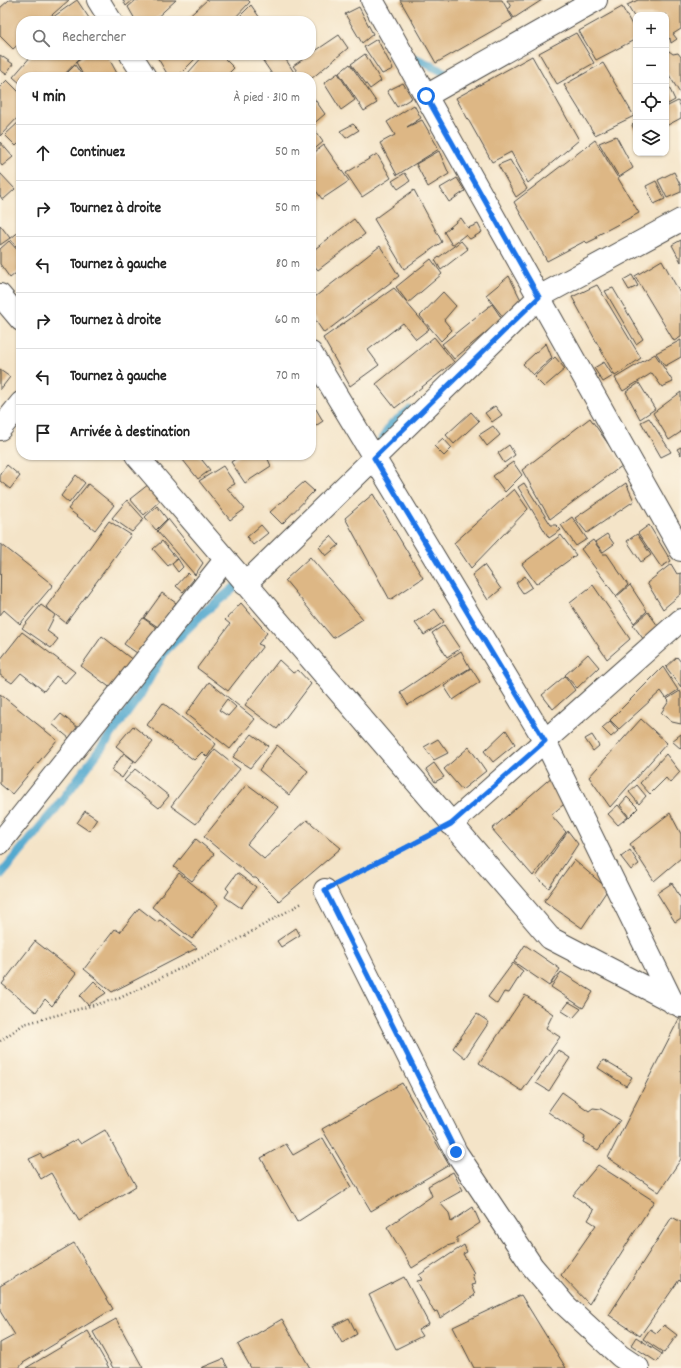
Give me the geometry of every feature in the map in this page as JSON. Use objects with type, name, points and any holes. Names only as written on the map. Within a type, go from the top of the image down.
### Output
[{"type":"street","points":[[98,0],[108,16]]},
{"type":"street","points":[[372,0],[681,550]]},
{"type":"street","points":[[426,96],[596,0]]},
{"type":"street","points":[[134,60],[142,72]]},
{"type":"street","points":[[245,584],[539,297],[681,220]]},
{"type":"street","points":[[0,295],[16,314]]},
{"type":"street","points":[[316,361],[545,741],[677,1004]]},
{"type":"street","points":[[0,429],[16,409]]},
{"type":"street","points":[[140,460],[550,938],[677,1004]]},
{"type":"street","points":[[0,843],[225,560]]},
{"type":"street","points":[[451,824],[681,620]]},
{"type":"street","points":[[325,890],[456,1152],[532,1266],[565,1305],[620,1356],[638,1368]]},
{"type":"path","points":[[0,1041],[24,1024],[120,998],[230,944],[325,890],[451,824]]},
{"type":"building","points":[[9,0],[69,0],[51,16],[16,16],[16,46],[13,49],[0,36],[0,8]]},
{"type":"building","points":[[77,0],[88,16],[55,16]]},
{"type":"building","points":[[123,0],[133,0],[126,6]]},
{"type":"building","points":[[136,0],[176,0],[158,16],[133,16],[128,7]]},
{"type":"building","points":[[207,0],[248,0],[250,2],[237,16],[189,16]]},
{"type":"building","points":[[400,0],[502,0],[513,19],[436,63]]},
{"type":"building","points":[[507,0],[542,0],[514,18],[508,9],[511,7]]},
{"type":"building","points":[[638,0],[681,0],[681,29],[673,34],[677,39],[671,43],[670,38],[669,39],[669,12],[633,12],[633,15],[627,5]]},
{"type":"building","points":[[251,5],[259,16],[240,16]]},
{"type":"building","points":[[359,7],[373,34],[362,43],[345,14]]},
{"type":"building","points":[[622,7],[633,27],[633,41],[596,60],[579,31]]},
{"type":"building","points":[[576,33],[594,63],[557,84],[539,53]]},
{"type":"building","points":[[339,35],[348,48],[316,75],[316,72],[298,72],[293,66],[302,60],[316,60],[316,50]]},
{"type":"building","points":[[377,39],[393,69],[382,74],[364,47]]},
{"type":"building","points":[[669,51],[673,54],[678,53],[681,57],[681,95],[669,75]]},
{"type":"building","points":[[365,54],[381,81],[370,89],[351,64]]},
{"type":"building","points":[[0,55],[13,64],[6,74],[0,70]]},
{"type":"building","points":[[532,56],[579,140],[528,183],[511,152],[492,162],[456,98]]},
{"type":"building","points":[[28,60],[78,60],[67,72],[17,72]]},
{"type":"building","points":[[79,60],[110,60],[116,72],[81,72],[76,62]]},
{"type":"building","points":[[159,60],[194,60],[182,72],[166,72]]},
{"type":"building","points":[[200,60],[226,60],[234,68],[230,72],[189,72]]},
{"type":"building","points":[[262,60],[286,60],[294,72],[271,72]]},
{"type":"building","points":[[603,63],[633,116],[595,135],[564,85]]},
{"type":"building","points":[[350,64],[377,103],[364,111],[339,73]]},
{"type":"building","points":[[75,65],[80,72],[68,72]]},
{"type":"building","points":[[338,73],[355,100],[341,110],[324,83]]},
{"type":"building","points":[[7,80],[16,89],[16,119],[0,136],[0,87]]},
{"type":"building","points":[[403,83],[412,98],[397,107],[387,91]]},
{"type":"building","points":[[669,87],[675,100],[669,103]]},
{"type":"building","points":[[316,101],[325,114],[316,122]]},
{"type":"building","points":[[678,101],[681,107],[681,118],[669,124],[669,120],[669,106]]},
{"type":"building","points":[[414,105],[421,118],[407,127],[422,120],[439,149],[397,175],[380,143],[395,135],[387,122]]},
{"type":"building","points":[[353,124],[359,130],[346,138],[340,131]]},
{"type":"building","points":[[16,125],[16,146],[5,135]]},
{"type":"building","points":[[316,132],[323,142],[316,148]]},
{"type":"building","points":[[616,136],[633,168],[619,177],[599,143]]},
{"type":"building","points":[[595,140],[639,213],[596,236],[597,238],[587,243],[585,241],[547,261],[514,202]]},
{"type":"building","points":[[0,142],[13,157],[2,166],[0,163]]},
{"type":"building","points":[[324,145],[349,181],[322,199],[316,191],[316,151]]},
{"type":"building","points":[[439,151],[449,174],[428,187],[416,164]]},
{"type":"building","points":[[377,154],[391,178],[362,197],[346,173]]},
{"type":"building","points":[[510,160],[527,189],[516,197],[498,165]]},
{"type":"building","points":[[674,172],[681,186],[681,192],[667,198],[658,180]]},
{"type":"building","points":[[0,173],[15,189],[3,200],[0,196]]},
{"type":"building","points":[[405,173],[410,181],[398,189],[392,181]]},
{"type":"building","points":[[457,178],[465,191],[449,202],[440,188]]},
{"type":"building","points":[[656,181],[665,199],[654,204],[646,186]]},
{"type":"building","points":[[414,190],[442,242],[404,269],[374,219]]},
{"type":"building","points":[[461,218],[468,228],[478,224],[482,232],[470,239],[465,235],[452,245],[444,232]]},
{"type":"building","points":[[354,219],[365,234],[318,270],[316,268],[316,248]]},
{"type":"building","points":[[0,225],[10,238],[0,245]]},
{"type":"building","points":[[16,234],[16,246],[10,239]]},
{"type":"building","points":[[681,240],[681,262],[672,245]]},
{"type":"building","points":[[9,241],[16,249],[16,273],[10,278],[0,264],[0,249]]},
{"type":"building","points":[[461,241],[468,249],[441,270],[435,260]]},
{"type":"building","points":[[380,246],[399,276],[324,333],[316,321],[316,296]]},
{"type":"building","points":[[431,259],[442,274],[408,303],[396,287]]},
{"type":"building","points":[[662,260],[681,295],[681,337],[674,341],[635,276]]},
{"type":"building","points":[[632,275],[638,286],[629,290],[623,280]]},
{"type":"building","points":[[509,276],[522,302],[503,317],[486,295]]},
{"type":"building","points":[[597,285],[641,358],[615,376],[572,297]]},
{"type":"building","points":[[394,288],[429,329],[416,339],[403,323],[368,350],[379,365],[350,386],[323,338]]},
{"type":"building","points":[[613,288],[643,339],[636,344],[605,291]]},
{"type":"building","points":[[443,292],[456,306],[444,320],[452,330],[441,341],[420,316]]},
{"type":"building","points":[[492,304],[502,319],[454,359],[442,344]]},
{"type":"building","points":[[434,337],[454,362],[395,408],[376,384]]},
{"type":"building","points":[[681,340],[681,357],[665,366],[656,353]]},
{"type":"building","points":[[546,343],[552,358],[533,375],[523,364]]},
{"type":"building","points":[[655,354],[673,382],[662,387],[652,373],[623,391],[615,378]]},
{"type":"building","points":[[555,357],[565,369],[544,387],[534,377]]},
{"type":"building","points":[[604,362],[613,376],[603,382],[594,368]]},
{"type":"building","points":[[0,370],[10,377],[0,390]]},
{"type":"building","points":[[639,383],[655,409],[640,419],[626,392]]},
{"type":"building","points":[[681,392],[681,432],[669,440],[653,413]]},
{"type":"building","points":[[495,406],[502,415],[492,422],[485,413]]},
{"type":"building","points":[[316,409],[323,421],[316,426]]},
{"type":"building","points":[[471,412],[479,421],[454,444],[446,435]]},
{"type":"building","points":[[590,418],[623,465],[550,519],[522,470]]},
{"type":"building","points":[[649,418],[671,452],[661,457],[641,422]]},
{"type":"building","points":[[493,426],[500,435],[487,446],[479,435]]},
{"type":"building","points":[[443,438],[452,448],[444,456],[434,446]]},
{"type":"building","points":[[509,445],[515,455],[504,463],[498,453]]},
{"type":"building","points":[[681,447],[681,455],[677,449]]},
{"type":"building","points":[[183,460],[202,460],[210,470],[198,479]]},
{"type":"building","points":[[234,460],[268,460],[271,466],[245,483],[231,462]]},
{"type":"building","points":[[513,462],[522,475],[505,492],[493,476]]},
{"type":"building","points":[[7,465],[20,476],[10,489],[0,481],[0,474]]},
{"type":"building","points":[[223,466],[235,484],[227,488],[245,509],[230,520],[199,481]]},
{"type":"building","points":[[76,475],[85,483],[69,503],[61,496]]},
{"type":"building","points":[[304,482],[314,491],[282,524],[270,512]]},
{"type":"building","points":[[524,483],[551,525],[556,525],[561,530],[549,538],[518,487]]},
{"type":"building","points":[[626,483],[634,501],[587,533],[575,518]]},
{"type":"building","points":[[88,484],[114,505],[95,530],[68,509]]},
{"type":"building","points":[[149,484],[162,499],[144,515],[130,499]]},
{"type":"building","points":[[514,489],[528,509],[471,568],[454,543]]},
{"type":"building","points":[[373,494],[423,578],[390,600],[345,518]]},
{"type":"building","points":[[127,500],[144,519],[132,532],[112,518]]},
{"type":"building","points":[[157,506],[167,519],[156,530],[145,517]]},
{"type":"building","points":[[572,517],[587,539],[576,546],[561,525]]},
{"type":"building","points":[[168,519],[203,563],[195,575],[157,531]]},
{"type":"building","points":[[109,521],[131,535],[66,623],[46,607]]},
{"type":"building","points":[[261,525],[268,533],[253,545],[247,537]]},
{"type":"building","points":[[649,525],[671,561],[661,567],[638,533]]},
{"type":"building","points":[[607,534],[614,544],[603,552],[595,542]]},
{"type":"building","points":[[637,534],[651,555],[641,562],[627,541]]},
{"type":"building","points":[[561,535],[576,555],[536,584],[522,564]]},
{"type":"building","points":[[331,536],[339,545],[326,556],[319,547]]},
{"type":"building","points":[[593,540],[603,554],[607,554],[628,585],[616,596],[581,549]]},
{"type":"building","points":[[162,541],[177,559],[168,566],[153,549]]},
{"type":"building","points":[[1,544],[53,585],[20,624],[4,610],[0,615]]},
{"type":"building","points":[[310,557],[363,619],[333,638],[285,580]]},
{"type":"building","points":[[178,559],[183,567],[178,572],[172,564]]},
{"type":"building","points":[[671,564],[677,574],[681,573],[681,594],[663,609],[647,583]]},
{"type":"building","points":[[484,565],[501,589],[488,600],[472,575]]},
{"type":"building","points":[[188,573],[194,579],[183,592],[176,586]]},
{"type":"building","points":[[525,576],[532,587],[523,593],[516,583]]},
{"type":"building","points":[[593,585],[630,639],[607,659],[570,603]]},
{"type":"building","points":[[630,585],[647,611],[634,623],[616,597]]},
{"type":"building","points":[[162,593],[176,603],[158,627],[144,618]]},
{"type":"building","points":[[241,603],[267,633],[258,644],[263,646],[228,691],[197,668],[230,624],[225,620]]},
{"type":"building","points":[[41,605],[55,615],[47,631],[58,639],[51,648],[22,628]]},
{"type":"building","points":[[435,609],[444,622],[424,635],[415,623]]},
{"type":"building","points":[[648,612],[658,626],[644,640],[633,625]]},
{"type":"building","points":[[143,618],[157,628],[137,653],[124,644]]},
{"type":"building","points":[[444,625],[460,649],[447,657],[432,633]]},
{"type":"building","points":[[22,632],[75,672],[65,683],[56,676],[44,691],[21,673],[12,683],[0,675],[0,660]]},
{"type":"building","points":[[102,636],[134,661],[112,689],[81,666]]},
{"type":"building","points":[[461,651],[470,668],[408,705],[400,692]]},
{"type":"building","points":[[588,654],[599,667],[577,688],[565,675]]},
{"type":"building","points":[[677,657],[681,662],[681,687],[666,667]]},
{"type":"building","points":[[279,660],[293,673],[298,670],[311,684],[277,729],[245,705]]},
{"type":"building","points":[[663,667],[678,690],[666,698],[661,691],[619,729],[610,720]]},
{"type":"building","points":[[471,668],[480,682],[453,700],[444,686]]},
{"type":"building","points":[[565,676],[575,690],[553,709],[542,695]]},
{"type":"building","points":[[209,682],[255,719],[230,749],[186,714]],"holes":[[[227,699],[236,707],[228,716],[219,710]]]},
{"type":"building","points":[[680,691],[681,724],[672,722],[661,713],[669,701],[667,699]]},
{"type":"building","points":[[0,694],[57,740],[12,794],[0,784]]},
{"type":"building","points":[[163,703],[216,744],[207,757],[202,752],[194,760],[147,725]]},
{"type":"building","points":[[61,714],[78,728],[69,738],[52,724]]},
{"type":"building","points":[[641,719],[667,743],[610,807],[589,777]]},
{"type":"building","points":[[610,721],[618,731],[611,737],[602,728]]},
{"type":"building","points":[[133,726],[153,742],[136,762],[116,746]]},
{"type":"building","points":[[506,730],[515,744],[493,762],[484,751]]},
{"type":"building","points":[[252,734],[268,746],[250,768],[233,757]]},
{"type":"building","points":[[681,734],[681,749],[672,741]]},
{"type":"building","points":[[592,735],[599,746],[593,751],[585,739]]},
{"type":"building","points":[[438,739],[448,753],[434,760],[424,747]]},
{"type":"building","points":[[277,745],[308,771],[289,795],[259,770]]},
{"type":"building","points":[[469,747],[486,771],[462,790],[444,769]]},
{"type":"building","points":[[215,749],[240,769],[196,824],[171,806]]},
{"type":"building","points":[[124,753],[134,761],[122,778],[111,770]]},
{"type":"building","points":[[666,754],[680,772],[670,783],[666,778],[650,794],[640,783]]},
{"type":"building","points":[[434,763],[444,777],[435,782],[426,769]]},
{"type":"building","points":[[135,769],[169,796],[159,808],[124,781]]},
{"type":"building","points":[[554,775],[569,800],[551,815],[566,832],[533,876],[492,829]]},
{"type":"building","points":[[247,784],[278,807],[247,844],[264,859],[307,820],[341,848],[279,901],[256,878],[253,878],[204,837]]},
{"type":"building","points":[[637,785],[646,796],[639,804],[629,792]]},
{"type":"building","points":[[627,797],[638,808],[629,817],[620,805]]},
{"type":"building","points":[[618,805],[628,817],[618,825],[608,814]]},
{"type":"building","points":[[85,811],[97,819],[89,831],[77,823]]},
{"type":"building","points":[[670,813],[681,834],[681,858],[654,881],[630,844]]},
{"type":"building","points":[[568,831],[578,844],[549,888],[536,877]]},
{"type":"building","points":[[196,839],[214,854],[192,881],[174,867]]},
{"type":"building","points":[[630,850],[639,864],[631,870],[621,857]]},
{"type":"building","points":[[574,860],[608,889],[582,928],[544,901]]},
{"type":"building","points":[[179,873],[218,905],[192,939],[152,907]]},
{"type":"building","points":[[237,873],[256,887],[241,908],[225,897],[229,891],[226,888]]},
{"type":"building","points":[[672,883],[681,899],[681,918],[675,922],[657,893]]},
{"type":"building","points":[[139,908],[157,922],[160,920],[197,948],[112,992],[84,969],[115,929],[120,932]]},
{"type":"building","points":[[296,928],[300,935],[281,947],[277,941]]},
{"type":"building","points":[[35,941],[76,973],[52,1006],[45,999],[36,1012],[2,984]]},
{"type":"building","points":[[525,945],[560,969],[549,986],[514,962]]},
{"type":"building","points":[[513,963],[523,971],[509,993],[504,992],[497,1004],[488,997]]},
{"type":"building","points":[[561,972],[593,992],[583,1008],[551,987]]},
{"type":"building","points":[[94,981],[106,993],[88,1005],[80,996]]},
{"type":"building","points":[[525,995],[553,1014],[546,1028],[560,1037],[522,1091],[479,1063]]},
{"type":"building","points":[[569,1002],[581,1009],[573,1018],[562,1011]]},
{"type":"building","points":[[477,1014],[489,1022],[465,1058],[453,1048]]},
{"type":"building","points":[[681,1015],[681,1159],[659,1192],[608,1158]]},
{"type":"building","points":[[558,1050],[570,1058],[549,1091],[536,1083]]},
{"type":"building","points":[[603,1060],[632,1077],[626,1086],[598,1068]]},
{"type":"building","points":[[402,1083],[449,1165],[371,1211],[322,1129]]},
{"type":"building","points":[[562,1092],[589,1111],[593,1108],[601,1109],[620,1120],[598,1150],[583,1142],[585,1137],[548,1112]]},
{"type":"building","points":[[105,1130],[136,1186],[79,1221],[51,1173],[41,1179],[29,1159],[40,1154],[43,1158],[77,1139],[81,1144]]},
{"type":"building","points":[[323,1138],[351,1187],[297,1222],[261,1158],[286,1144],[293,1155]]},
{"type":"building","points":[[598,1165],[654,1201],[589,1304],[561,1275],[596,1225],[588,1220],[594,1210],[573,1195]]},
{"type":"building","points":[[453,1172],[463,1190],[440,1203],[449,1213],[451,1222],[473,1207],[480,1223],[457,1238],[457,1243],[447,1246],[412,1268],[387,1227],[432,1196],[428,1186]]},
{"type":"building","points":[[672,1217],[681,1222],[681,1282],[679,1280],[640,1336],[609,1315]]},
{"type":"building","points":[[74,1243],[113,1309],[23,1363],[19,1368],[0,1368],[0,1343],[15,1335],[0,1311],[0,1286]]},
{"type":"building","points":[[464,1245],[467,1252],[463,1254],[474,1273],[472,1274],[475,1284],[471,1285],[475,1295],[440,1318],[437,1311],[434,1312],[417,1281],[422,1280],[419,1275]]},
{"type":"building","points":[[404,1277],[429,1324],[418,1330],[422,1336],[396,1349],[369,1295]]},
{"type":"building","points":[[521,1295],[566,1368],[474,1368],[453,1327]]},
{"type":"building","points":[[349,1318],[357,1334],[342,1343],[333,1326]]},
{"type":"building","points":[[116,1319],[143,1368],[113,1368],[93,1332]]},
{"type":"building","points":[[282,1319],[310,1368],[251,1368],[238,1345]]},
{"type":"building","points":[[664,1325],[677,1335],[664,1353],[643,1339],[650,1329],[656,1333]]},
{"type":"building","points":[[88,1331],[109,1368],[26,1368]]},
{"type":"building","points":[[636,1337],[662,1354],[657,1362],[631,1345]]},
{"type":"building","points":[[223,1359],[228,1368],[201,1368]]},
{"type":"waterway","points":[[417,59],[448,74],[456,76]]},
{"type":"waterway","points":[[382,439],[392,424],[410,410]]},
{"type":"waterway","points":[[0,875],[53,812],[105,743],[140,695],[165,651],[203,613],[244,580]]},
{"type":"route","points":[[426,96],[539,297],[374,458],[545,741],[451,824],[325,890],[456,1152]]}]
